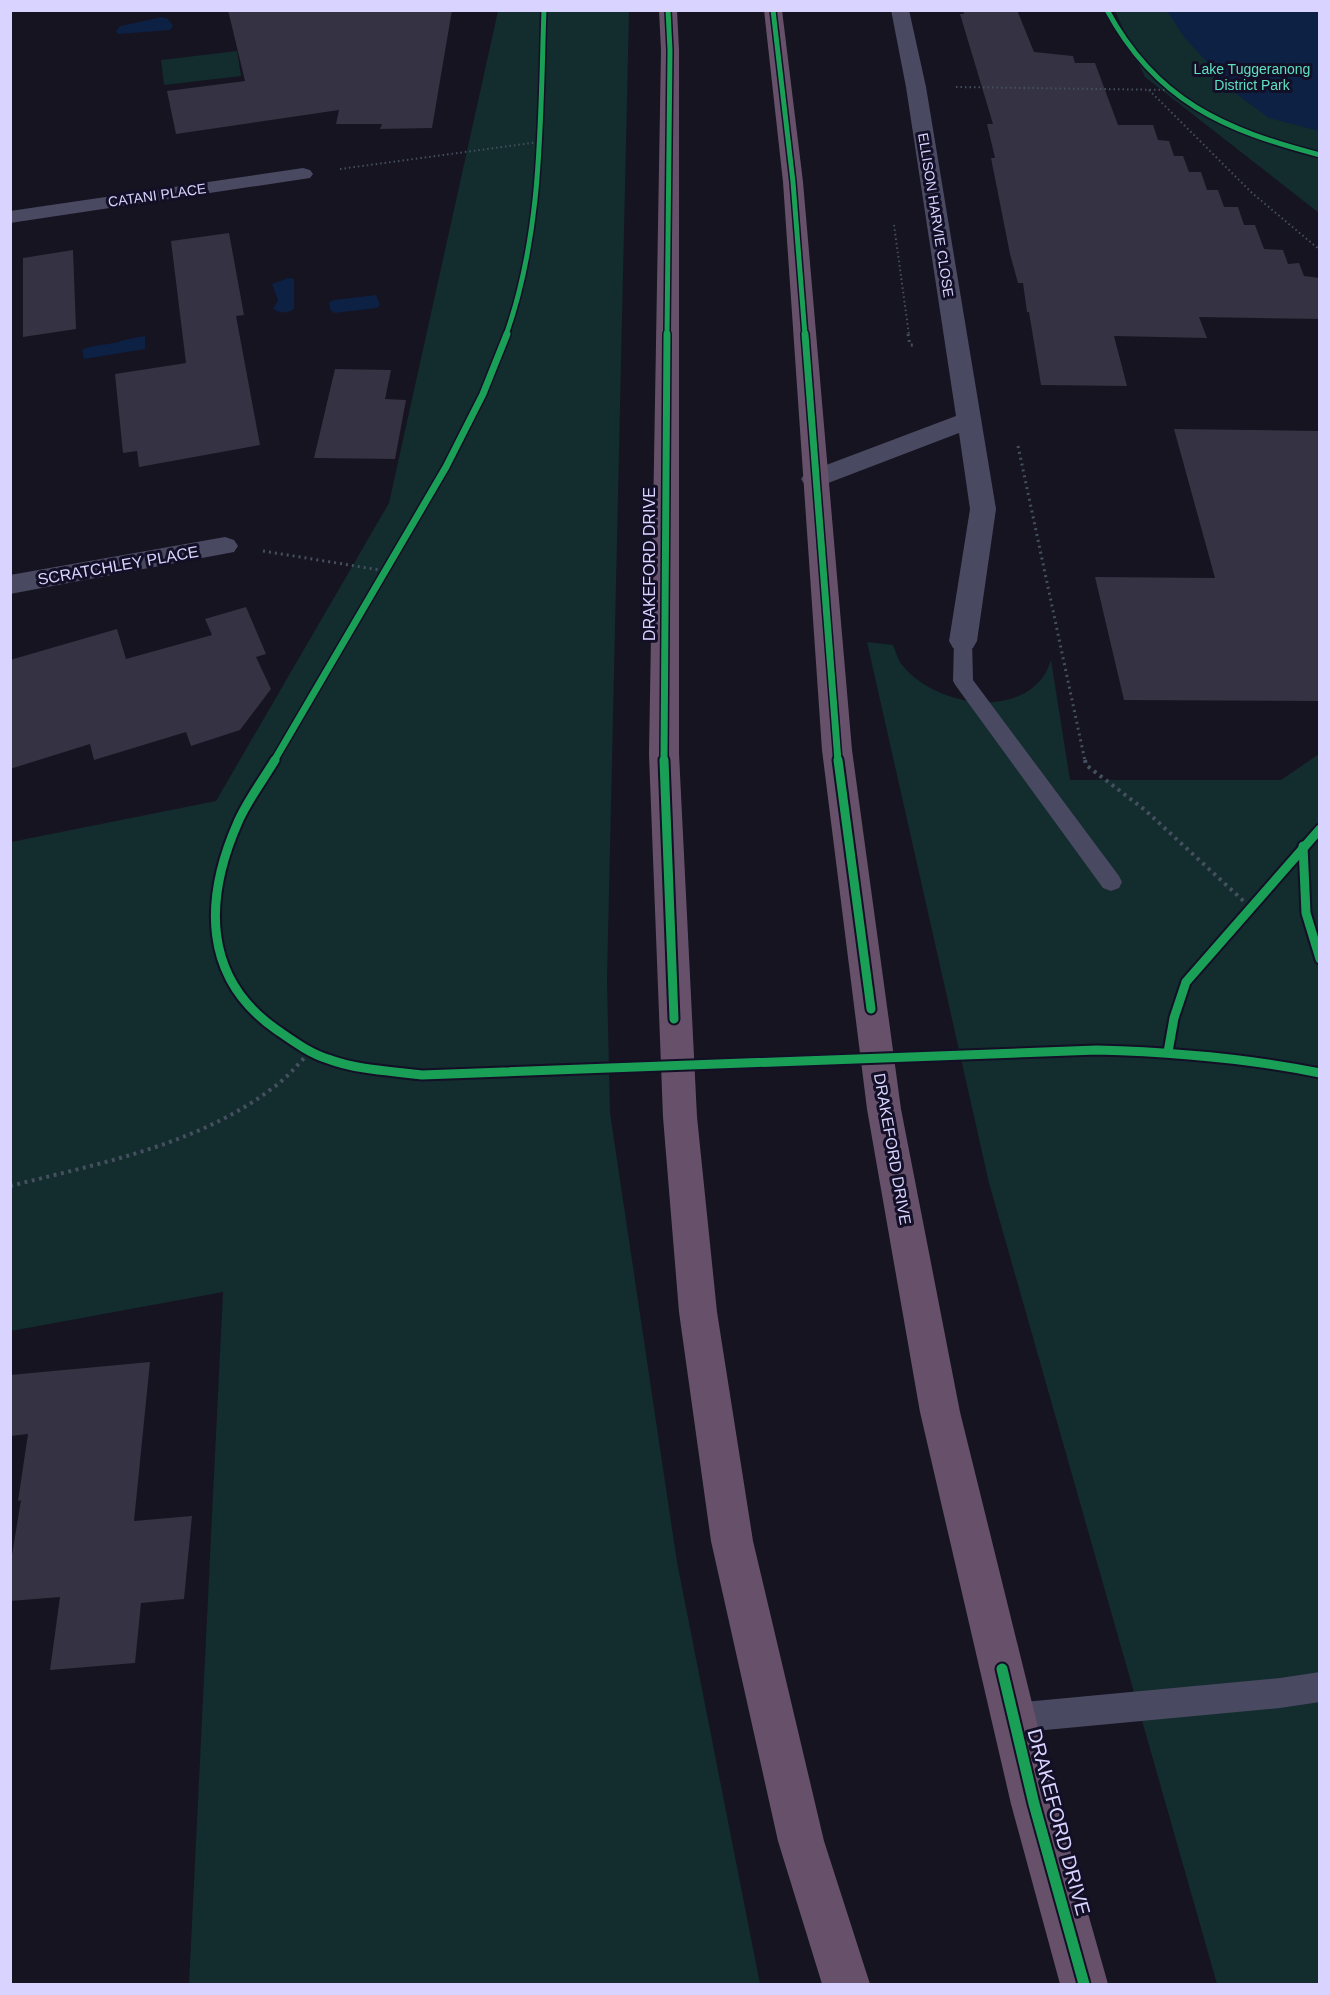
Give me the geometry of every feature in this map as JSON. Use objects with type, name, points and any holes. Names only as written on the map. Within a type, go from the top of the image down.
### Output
[{"type":"highway","name":"DRAKEFORD DRIVE","points":[[668,10],[670,50],[664,536],[664,754],[680,1117],[698,1312],[732,1541],[801,1841],[846,1984]]},
{"type":"highway","name":"DRAKEFORD DRIVE","points":[[773,10],[793,182],[814,478],[837,750],[884,1109],[940,1412],[1034,1804],[1084,1984]]},
{"type":"street","name":"ELLISON HARVIE CLOSE","points":[[900,10],[916,87],[983,509],[963,641]]},
{"type":"street","name":"CATANI PLACE","points":[[10,217],[303,174]]},
{"type":"street","points":[[814,478],[969,420]]},
{"type":"street","name":"SCRATCHLEY PLACE","points":[[10,585],[225,546]]},
{"type":"lane","points":[[963,641],[963,681],[1111,882]]},
{"type":"lane","points":[[1014,1718],[1280,1693],[1320,1687]]},
{"type":"path","points":[[1153,77],[1178,96]]},
{"type":"path","points":[[916,87],[1169,90]]},
{"type":"path","points":[[1149,90],[1198,142],[1268,208],[1320,250]]},
{"type":"path","points":[[538,154],[539,130]]},
{"type":"path","points":[[303,174],[538,142]]},
{"type":"path","points":[[1018,446],[1086,765],[1145,810],[1249,906]]},
{"type":"path","points":[[225,546],[386,571]]},
{"type":"path","points":[[380,581],[392,561]]},
{"type":"path","points":[[1242,915],[1257,898]]},
{"type":"path","points":[[10,1186],[101,1163],[195,1133],[237,1112],[275,1087],[314,1053],[301,1046]]},
{"type":"green space","points":[[498,11],[629,11],[607,980],[610,1113],[677,1562],[760,1984],[189,1984],[223,1292],[11,1331],[11,842],[216,801],[389,503]]},
{"type":"green space","name":"Lake Tuggeranong District Park","points":[[1115,11],[1319,11],[1319,213],[1145,77]]},
{"type":"green space","points":[[237,51],[241,76],[164,85],[161,60]]},
{"type":"green space","points":[[867,642],[893,645],[901,664],[916,679],[952,697],[972,702],[1012,699],[1029,690],[1043,677],[1051,660],[1070,780],[1281,780],[1319,754],[1319,1984],[1217,1984],[989,1183]]},
{"type":"water","points":[[1167,11],[1319,11],[1319,131],[1269,118],[1234,92],[1185,38]]},
{"type":"water","points":[[162,17],[168,19],[173,26],[170,30],[118,34],[116,31],[121,26]]},
{"type":"water","points":[[288,278],[294,279],[294,309],[281,312],[273,309],[278,300],[272,284]]},
{"type":"water","points":[[376,295],[380,305],[377,308],[334,313],[330,309],[329,302],[334,300]]},
{"type":"water","points":[[145,336],[145,349],[84,359],[82,350],[87,348]]},
{"type":"building","points":[[228,10],[452,10],[432,128],[380,129],[382,124],[336,124],[339,110],[176,134],[167,91],[245,81]]},
{"type":"building","points":[[963,10],[1017,10],[1034,52],[1073,56],[1075,63],[1095,63],[1118,125],[1153,125],[1158,140],[1169,141],[1174,156],[1183,156],[1189,172],[1201,172],[1207,190],[1218,190],[1224,207],[1238,207],[1244,225],[1255,225],[1264,249],[1283,250],[1288,264],[1299,263],[1304,276],[1320,278],[1320,319],[1199,317],[1207,338],[1114,336],[1127,386],[1041,385],[1023,283],[1018,283],[1010,254],[991,158],[995,158],[987,124],[993,124],[960,14],[964,14]]},
{"type":"building","points":[[229,233],[244,315],[236,316],[260,445],[139,467],[137,451],[123,453],[115,374],[186,363],[171,241]]},
{"type":"building","points":[[73,250],[76,329],[23,337],[23,258]]},
{"type":"building","points":[[335,369],[391,370],[385,399],[406,400],[395,459],[314,458]]},
{"type":"building","points":[[1174,429],[1320,431],[1320,701],[1124,700],[1095,577],[1215,578]]},
{"type":"building","points":[[246,607],[266,654],[256,657],[271,689],[240,730],[191,746],[186,732],[94,760],[90,744],[10,769],[10,660],[117,629],[126,659],[212,635],[205,619]]},
{"type":"building","points":[[150,1362],[134,1521],[192,1516],[184,1599],[141,1603],[135,1663],[50,1670],[60,1597],[10,1601],[10,1567],[21,1500],[18,1501],[28,1434],[10,1436],[10,1375]]},
{"type":"cycle path","points":[[544,10],[534,215],[529,248],[512,319],[483,394],[446,467],[238,821],[218,889],[216,934],[220,957],[228,978],[241,999],[267,1023],[322,1057],[357,1066],[422,1075],[1097,1050],[1208,1056],[1320,1073]]},
{"type":"cycle path","points":[[668,10],[670,50],[664,754],[674,1019]]},
{"type":"cycle path","points":[[773,10],[793,182],[837,750],[871,1009]]},
{"type":"cycle path","points":[[1107,10],[1123,40],[1144,66],[1168,88],[1195,107],[1256,136],[1320,155]]},
{"type":"cycle path","points":[[1168,1052],[1174,1018],[1186,982],[1320,829]]},
{"type":"cycle path","points":[[1303,846],[1306,913],[1320,959]]},
{"type":"cycle path","points":[[1002,1669],[1034,1804],[1084,1984]]}]
